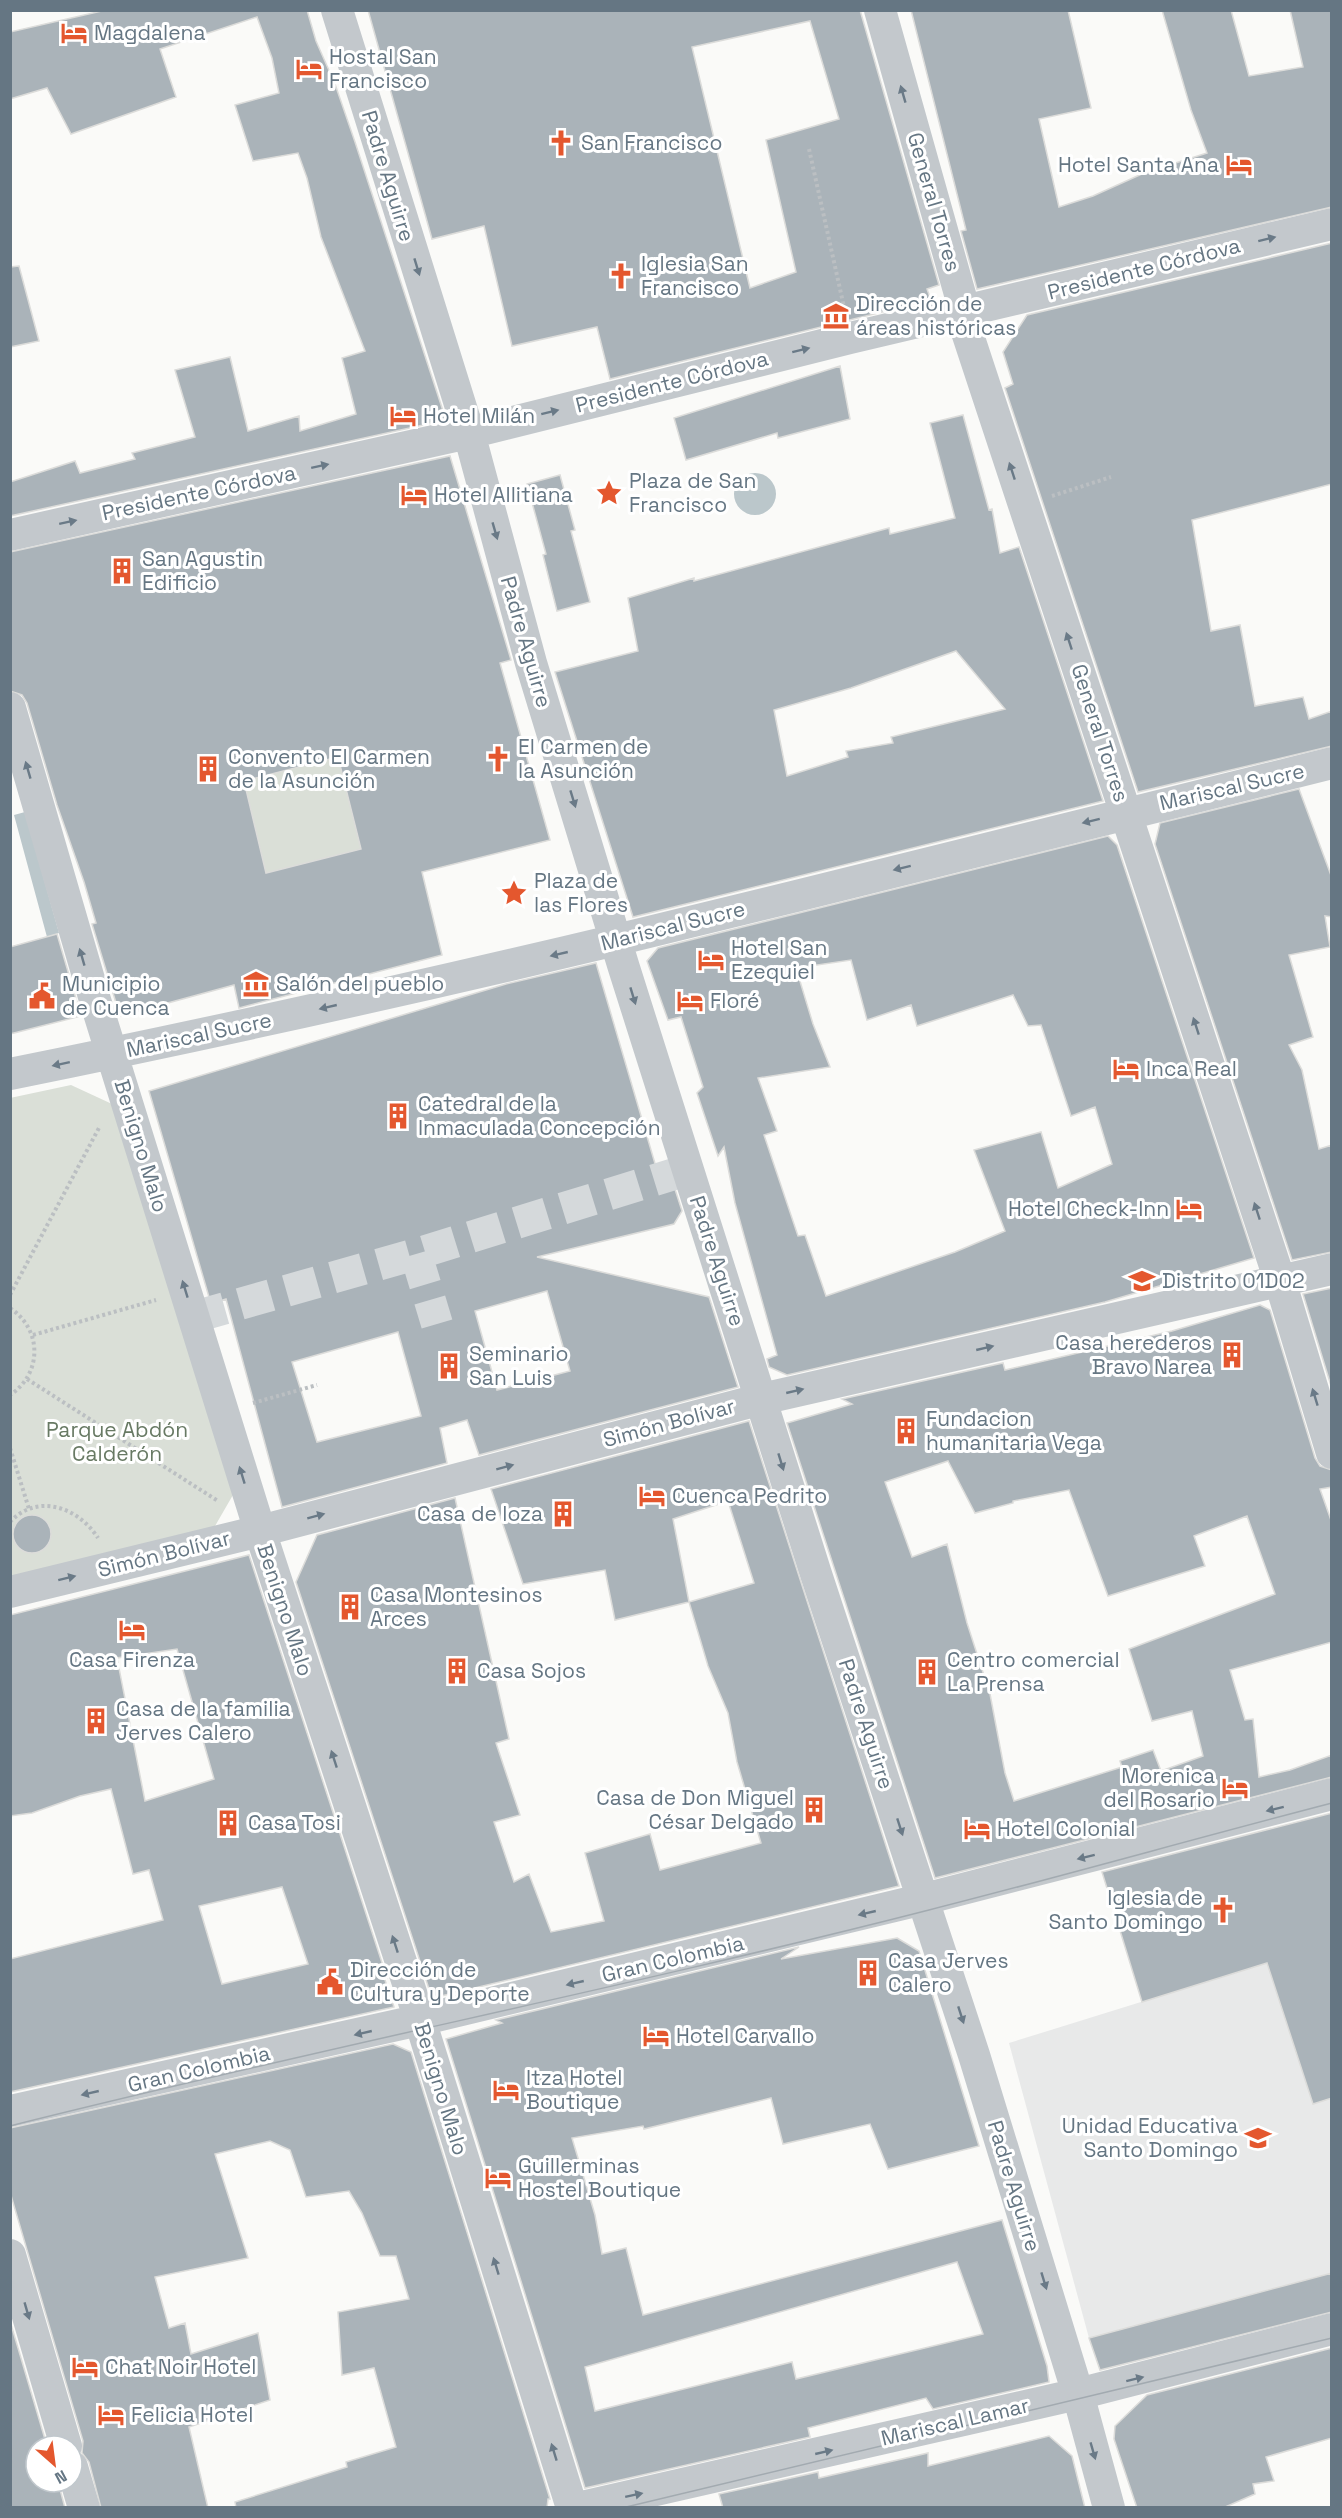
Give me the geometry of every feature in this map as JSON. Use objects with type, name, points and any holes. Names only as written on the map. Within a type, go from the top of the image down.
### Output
[{"type":"street","name":"Padre Aguirre","points":[[337,10],[469,433],[531,663],[616,940],[816,1575],[924,1899],[1078,2394],[1109,2508]]},
{"type":"street","name":"General Torres","points":[[880,10],[965,312],[963,323],[1280,1281],[1332,1453]]},
{"type":"street","name":"Presidente Córdova","points":[[10,535],[469,433],[850,338],[1332,224]]},
{"type":"street","name":"Benigno Malo","points":[[10,708],[94,1000],[260,1531],[420,2020],[572,2508]]},
{"type":"street","name":"Mariscal Sucre","points":[[10,1074],[156,1045],[616,940],[1126,812],[1332,763]]},
{"type":"street","name":"Simón Bolívar","points":[[10,1592],[260,1531],[762,1399],[1332,1269]]},
{"type":"street","name":"Gran Colombia","points":[[10,2111],[420,2020],[924,1899],[1332,1794]]},
{"type":"street","points":[[10,2255],[62,2434]]},
{"type":"street","name":"Mariscal Lamar","points":[[577,2508],[1078,2394],[1332,2329]]},
{"type":"path","points":[[809,149],[850,338]]},
{"type":"path","points":[[1023,504],[1111,477]]},
{"type":"path","points":[[10,1295],[101,1124]]},
{"type":"path","points":[[33,1335],[186,1292]]},
{"type":"path","points":[[10,1308],[24,1319],[33,1335],[35,1359],[27,1379],[10,1395]]},
{"type":"path","points":[[27,1379],[226,1506]]},
{"type":"path","points":[[223,1412],[317,1385]]},
{"type":"path","points":[[10,1448],[29,1509]]},
{"type":"path","points":[[10,1522],[29,1509],[45,1506],[62,1508],[77,1514],[90,1524],[100,1547]]},
{"type":"shaded area","points":[[755,473],[770,479],[776,494],[770,509],[755,515],[740,509],[734,494],[740,479]]},
{"type":"shaded area","points":[[25,812],[59,933],[47,937],[14,815]]},
{"type":"shaded area","points":[[1331,1943],[1331,2273],[1089,2338],[1009,2043]]},
{"type":"green space","points":[[338,757],[361,849],[266,873],[244,781]]},
{"type":"green space","name":"Parque Abdón Calderón","points":[[71,1085],[125,1110],[241,1481],[211,1533],[10,1580],[10,1098]]},
{"type":"building","points":[[106,10],[307,10],[316,41],[335,84],[355,142],[446,420],[10,516],[10,482],[75,461],[80,473],[135,459],[132,453],[195,437],[175,370],[230,357],[248,431],[299,416],[300,431],[356,414],[342,358],[365,351],[321,237],[307,178],[298,153],[253,161],[235,105],[279,93],[272,58],[257,17],[160,49],[176,97],[71,134],[47,88],[10,99],[10,32]]},
{"type":"building","points":[[368,10],[860,10],[939,285],[927,289],[931,300],[610,379],[597,327],[512,346],[484,226],[432,239]],"holes":[[[810,21],[839,119],[766,140],[796,272],[750,288],[692,47]]]},
{"type":"building","points":[[911,10],[1068,10],[1091,108],[1039,119],[1059,207],[1093,196],[1144,173],[1207,153],[1191,110],[1162,10],[1231,10],[1249,76],[1303,67],[1290,10],[1332,10],[1332,207],[977,289],[961,231],[966,230]]},
{"type":"building","points":[[1332,243],[1332,484],[1192,520],[1211,631],[1240,625],[1255,706],[1303,697],[1309,719],[1332,711],[1332,746],[1138,792],[1005,388],[1013,384],[1003,352],[1027,315]]},
{"type":"building","points":[[19,266],[39,341],[10,347],[10,267]]},
{"type":"building","points":[[840,366],[850,419],[778,438],[777,433],[686,460],[674,418]]},
{"type":"building","points":[[963,415],[989,510],[992,509],[1000,553],[1019,547],[1103,801],[633,917],[555,672],[638,651],[628,598],[694,578],[694,581],[889,528],[890,534],[955,518],[930,423]],"holes":[[[956,651],[1005,709],[891,737],[893,743],[846,751],[848,757],[787,776],[774,710],[851,688]]]},
{"type":"building","name":"Convento El Carmen de la Asunción","points":[[450,456],[511,660],[500,663],[550,840],[422,872],[442,955],[239,1008],[234,985],[120,1016],[92,924],[96,923],[84,882],[57,805],[27,703],[22,695],[10,691],[10,552]],"holes":[[[338,757],[361,849],[266,873],[244,781]]]},
{"type":"building","points":[[560,475],[575,530],[571,531],[590,602],[557,611],[543,555],[546,554],[527,484]]},
{"type":"building","points":[[1299,789],[1332,878],[1332,917],[1325,916],[1330,947],[1289,955],[1313,1037],[1289,1045],[1302,1070],[1319,1149],[1332,1145],[1332,1252],[1292,1260],[1155,844],[1160,823]]},
{"type":"building","points":[[1108,836],[1117,845],[1254,1258],[1105,1302],[787,1375],[769,1367],[767,1359],[777,1355],[735,1203],[724,1147],[718,1156],[697,1093],[703,1087],[681,1017],[668,1020],[647,961],[658,948]],"holes":[[[851,960],[867,1020],[911,1005],[917,1026],[1013,995],[1028,1026],[1041,1025],[1071,1116],[1095,1107],[1112,1164],[1058,1188],[1041,1132],[974,1150],[1005,1231],[955,1252],[826,1296],[805,1235],[798,1236],[764,1135],[777,1131],[758,1078],[830,1067],[813,1024],[796,968]]]},
{"type":"building","name":"Municipio de Cuenca","points":[[57,934],[81,1016],[10,1034],[10,947]]},
{"type":"building","points":[[596,963],[661,1184],[672,1180],[682,1211],[674,1224],[537,1257],[709,1297],[738,1387],[479,1455],[467,1420],[440,1428],[447,1463],[282,1507],[226,1299],[211,1304],[149,1091],[506,984]],"holes":[[[547,1291],[570,1371],[497,1390],[475,1311]],[[398,1332],[421,1416],[317,1442],[292,1362]]]},
{"type":"building","points":[[1332,1288],[1332,1389],[1303,1294]]},
{"type":"building","points":[[1260,1305],[1270,1310],[1315,1458],[1320,1466],[1332,1470],[1332,1487],[1320,1489],[1332,1523],[1332,1642],[1230,1670],[1245,1720],[1253,1719],[1259,1777],[1290,1770],[1332,1755],[1332,1777],[935,1878],[787,1423],[852,1404],[842,1399],[1003,1363],[1005,1370],[1172,1331]],"holes":[[[948,1461],[975,1513],[1013,1503],[1013,1501],[1069,1490],[1108,1596],[1205,1566],[1194,1536],[1247,1516],[1275,1594],[1129,1649],[1152,1721],[1192,1711],[1203,1756],[1161,1771],[1153,1750],[1120,1761],[1122,1767],[1014,1801],[1005,1773],[990,1694],[967,1623],[947,1544],[912,1557],[885,1482]]]},
{"type":"building","points":[[749,1421],[899,1886],[437,1997],[431,1995],[296,1582],[317,1535],[455,1498],[509,1739],[496,1743],[520,1815],[494,1822],[514,1882],[529,1874],[551,1932],[604,1921],[585,1853],[650,1834],[660,1870],[761,1843],[737,1762],[728,1713],[708,1666],[689,1602],[615,1620],[605,1570],[523,1584],[491,1489]],"holes":[[[728,1501],[754,1583],[689,1602],[673,1519]]]},
{"type":"building","points":[[32,1515],[46,1520],[51,1534],[46,1548],[32,1553],[18,1548],[13,1534],[18,1520]]},
{"type":"building","points":[[249,1555],[387,1978],[384,1977],[394,2007],[10,2092],[10,1959],[163,1920],[149,1870],[133,1874],[111,1789],[80,1796],[32,1813],[10,1816],[10,1615]],"holes":[[[177,1649],[214,1779],[145,1801],[117,1658]],[[282,1887],[308,1964],[222,1984],[199,1906]]]},
{"type":"building","name":"Iglesia de Santo Domingo","points":[[1332,1813],[1332,2098],[1313,2104],[1267,1963],[1142,2002],[1102,1872]]},
{"type":"building","points":[[897,1938],[919,1951],[979,2146],[888,2169],[870,2124],[783,2144],[771,2098],[644,2129],[643,2126],[572,2138],[595,2215],[602,2254],[626,2248],[643,2315],[1002,2220],[1047,2366],[1049,2382],[933,2409],[926,2398],[808,2428],[810,2437],[585,2488],[446,2039],[502,2023],[496,2020],[799,1947],[781,1959]],"holes":[[[957,2262],[983,2334],[796,2379],[792,2362],[595,2411],[585,2367]]]},
{"type":"building","points":[[393,2044],[411,2052],[550,2499],[548,2499],[547,2508],[236,2508],[235,2502],[347,2467],[346,2462],[396,2447],[374,2368],[342,2375],[338,2312],[409,2299],[396,2256],[380,2256],[362,2213],[349,2191],[306,2197],[290,2150],[270,2141],[215,2154],[248,2258],[155,2277],[169,2328],[185,2323],[191,2354],[258,2333],[270,2400],[189,2427],[208,2508],[101,2508],[89,2462],[84,2456],[84,2434],[81,2434],[10,2192],[10,2128]]},
{"type":"building","points":[[1332,2273],[1332,2312],[1100,2370],[1089,2338]]},
{"type":"building","points":[[10,2321],[43,2434],[24,2434],[24,2494],[61,2494],[65,2508],[10,2508]]},
{"type":"building","points":[[1332,2348],[1332,2438],[1266,2457],[1274,2481],[1253,2484],[1255,2494],[1223,2508],[1137,2508],[1114,2439],[1115,2426],[1147,2395]]},
{"type":"building","points":[[1049,2436],[1072,2456],[1085,2508],[723,2508],[719,2494],[818,2472],[819,2478],[928,2453],[928,2466]]},
{"type":"tunnel","points":[[194,1317],[416,1254],[687,1170]]},
{"type":"tunnel","points":[[416,1254],[437,1324]]},
{"type":"tram line","points":[[10,2126],[814,1939],[1332,1803]]},
{"type":"tram line","points":[[622,2508],[1332,2338]]},
{"type":"place","name":"Magdalena","points":[[74,33]]},
{"type":"place","name":"Hostal San Francisco","points":[[309,69]]},
{"type":"place","name":"San Francisco","points":[[561,143]]},
{"type":"place","name":"Hotel Santa Ana","points":[[1239,165]]},
{"type":"place","name":"Iglesia San Francisco","points":[[621,276]]},
{"type":"place","name":"Dirección de áreas históricas","points":[[836,316]]},
{"type":"place","name":"Hotel Milán","points":[[403,416]]},
{"type":"place","name":"Plaza de San Francisco","points":[[609,493]]},
{"type":"place","name":"Hotel Allitiana","points":[[414,495]]},
{"type":"place","name":"San Agustin Edificio","points":[[122,571]]},
{"type":"place","name":"El Carmen de la Asunción","points":[[498,759]]},
{"type":"place","name":"Convento El Carmen de la Asunción","points":[[208,769]]},
{"type":"place","name":"Plaza de las Flores","points":[[514,893]]},
{"type":"place","name":"Hotel San Ezequiel","points":[[711,960]]},
{"type":"place","name":"Salón del pueblo","points":[[256,984]]},
{"type":"place","name":"Municipio de Cuenca","points":[[42,996]]},
{"type":"place","name":"Floré","points":[[690,1001]]},
{"type":"place","name":"Inca Real","points":[[1126,1069]]},
{"type":"place","name":"Catedral de la Inmaculada Concepción","points":[[398,1116]]},
{"type":"place","name":"Hotel Check-Inn","points":[[1189,1209]]},
{"type":"place","name":"Distrito 01D02","points":[[1142,1281]]},
{"type":"place","name":"Casa herederos Bravo Narea","points":[[1232,1355]]},
{"type":"place","name":"Seminario San Luis","points":[[449,1366]]},
{"type":"place","name":"Fundacion humanitaria Vega","points":[[906,1431]]},
{"type":"place","name":"Cuenca Pedrito","points":[[652,1496]]},
{"type":"place","name":"Casa de loza","points":[[563,1514]]},
{"type":"place","name":"Casa Montesinos Arces","points":[[350,1607]]},
{"type":"place","name":"Casa Firenza","points":[[132,1630]]},
{"type":"place","name":"Casa Sojos","points":[[457,1671]]},
{"type":"place","name":"Centro comercial La Prensa","points":[[927,1672]]},
{"type":"place","name":"Casa de la familia Jerves Calero","points":[[96,1721]]},
{"type":"place","name":"Morenica del Rosario","points":[[1235,1788]]},
{"type":"place","name":"Casa de Don Miguel César Delgado","points":[[814,1810]]},
{"type":"place","name":"Casa Tosi","points":[[228,1823]]},
{"type":"place","name":"Hotel Colonial","points":[[977,1829]]},
{"type":"place","name":"Iglesia de Santo Domingo","points":[[1223,1910]]},
{"type":"place","name":"Casa Jerves Calero","points":[[868,1973]]},
{"type":"place","name":"Dirección de Cultura y Deporte","points":[[330,1982]]},
{"type":"place","name":"Hotel Carvallo","points":[[656,2036]]},
{"type":"place","name":"Itza Hotel Boutique","points":[[506,2090]]},
{"type":"place","name":"Unidad Educativa Santo Domingo","points":[[1258,2138]]},
{"type":"place","name":"Guillerminas Hostel Boutique","points":[[498,2178]]},
{"type":"place","name":"Chat Noir Hotel","points":[[85,2367]]},
{"type":"place","name":"Felicia Hotel","points":[[111,2415]]}]
